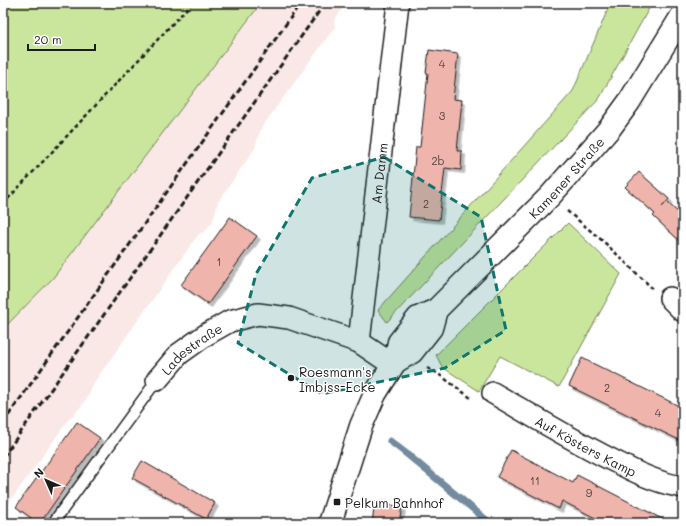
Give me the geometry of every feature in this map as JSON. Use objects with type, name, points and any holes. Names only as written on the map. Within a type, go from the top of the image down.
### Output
[{"type":"main road","name":"Kamener Straße","points":[[330,523],[364,417],[378,388],[394,363],[412,352],[431,328],[436,310],[550,196],[610,128],[629,102],[679,21],[681,3]]},
{"type":"street","name":"Am Damm","points":[[359,342],[398,3]]},
{"type":"street","name":"Ladestraße","points":[[157,380],[179,354],[207,334],[230,321],[258,314],[289,318],[359,342],[394,363]]},
{"type":"street","name":"Auf Kösters Kamp","points":[[493,393],[598,453],[657,480],[683,487]]},
{"type":"lane","name":"Ladestraße","points":[[53,523],[157,380]]},
{"type":"path","points":[[3,204],[192,3]]},
{"type":"path","points":[[550,196],[604,242],[649,287],[676,304]]},
{"type":"path","points":[[394,363],[416,364],[428,368],[485,406],[493,393]]},
{"type":"highlighted area","points":[[384,157],[481,217],[506,330],[445,368],[322,394],[238,343],[256,274],[312,178]]},
{"type":"shaded area","points":[[261,3],[346,3],[334,21],[335,27],[261,128],[255,148],[218,202],[213,221],[205,231],[198,235],[93,384],[89,395],[80,408],[69,419],[3,511],[3,329],[53,278]]},
{"type":"green space","points":[[3,3],[261,3],[53,278],[3,329]]},
{"type":"green space","points":[[608,3],[652,3],[599,99],[387,322],[378,310],[573,91],[608,9]]},
{"type":"green space","points":[[568,223],[621,274],[559,387],[500,356],[479,391],[442,367],[436,355]]},
{"type":"building","points":[[429,50],[458,54],[453,99],[462,100],[457,151],[462,151],[461,170],[445,168],[439,220],[409,217],[416,147],[420,147]]},
{"type":"building","points":[[639,172],[669,199],[662,207],[667,202],[683,217],[683,244],[653,216],[655,214],[625,187]]},
{"type":"building","points":[[230,217],[257,236],[208,304],[181,285]]},
{"type":"building","points":[[582,358],[683,408],[683,442],[569,386]]},
{"type":"building","points":[[77,422],[100,438],[40,523],[38,523],[16,507]]},
{"type":"building","points":[[511,450],[573,483],[577,475],[670,523],[605,523],[562,501],[559,509],[497,477]]},
{"type":"building","points":[[142,461],[215,503],[206,519],[132,478]]},
{"type":"building","points":[[375,502],[402,507],[399,523],[372,523]]},
{"type":"waterway","points":[[390,441],[490,523]]},
{"type":"railway","points":[[3,423],[301,3]]},
{"type":"railway","points":[[3,457],[325,3]]},
{"type":"place","name":"Roesmann's Imbiss-Ecke","points":[[291,378]]},
{"type":"place","name":"Pelkum Bahnhof","points":[[337,502]]}]
